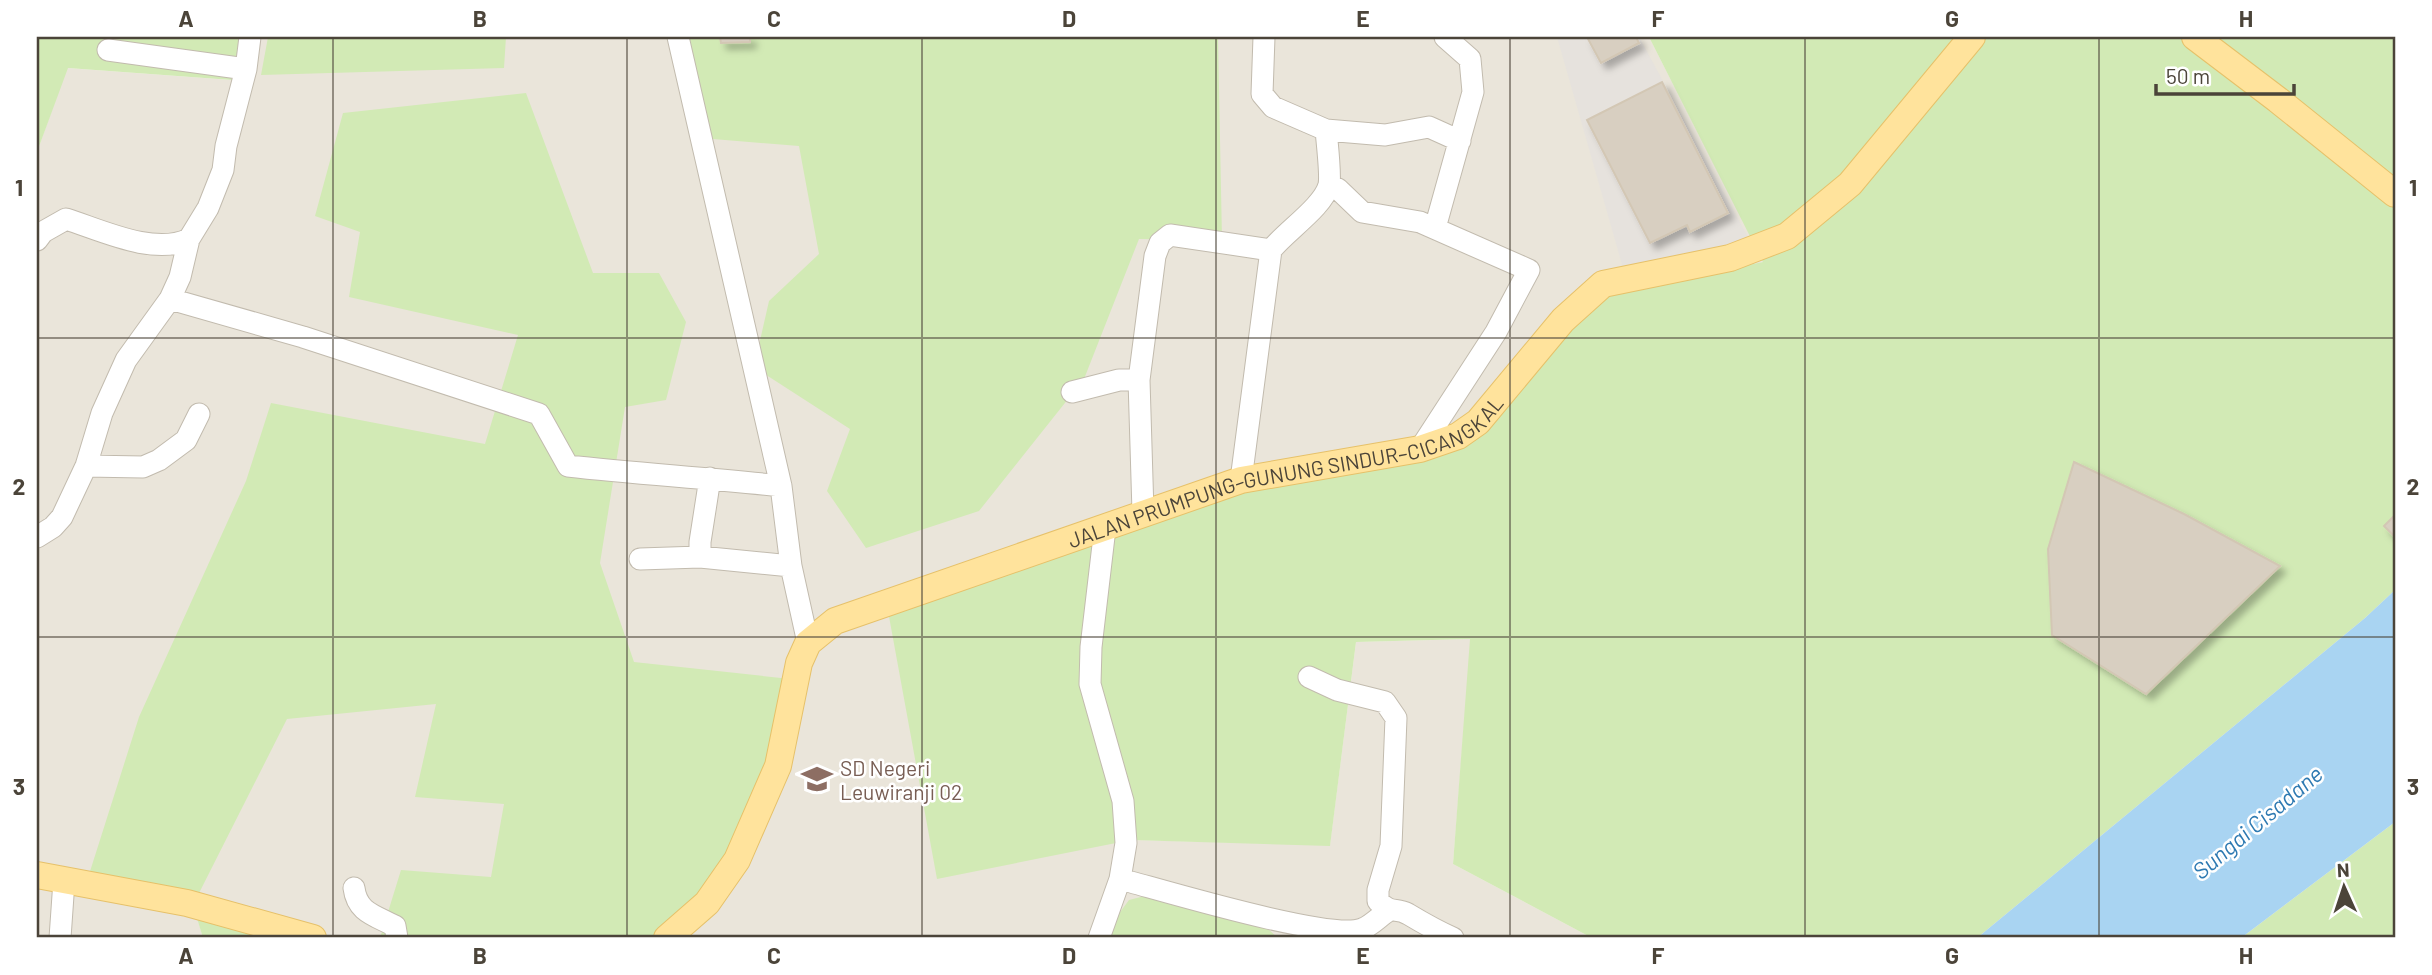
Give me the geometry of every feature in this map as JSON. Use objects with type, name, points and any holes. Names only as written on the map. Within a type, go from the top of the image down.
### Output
[{"type":"main road","name":"JALAN PRUMPUNG–GUNUNG SINDUR–CICANGKAL","points":[[808,643],[835,621],[1241,480],[1420,449],[1458,436],[1478,422],[1563,320],[1604,285],[1730,258],[1787,236],[1850,184],[1972,37]]},
{"type":"main road","points":[[2195,37],[2395,194]]},
{"type":"main road","points":[[667,938],[707,903],[737,860],[778,766],[799,663],[808,643]]},
{"type":"main road","points":[[37,875],[187,903],[313,938]]},
{"type":"street","points":[[37,537],[53,527],[62,517],[86,466],[102,413],[126,360],[170,299],[180,277],[189,239],[208,208],[223,170],[226,146],[246,69],[250,37]]},
{"type":"street","points":[[678,37],[780,486],[792,566],[808,643]]},
{"type":"street","points":[[1264,37],[1262,94],[1273,107],[1326,130],[1385,135],[1429,127],[1460,141]]},
{"type":"street","points":[[1436,228],[1474,92],[1470,59],[1445,37]]},
{"type":"street","points":[[108,50],[246,69]]},
{"type":"street","points":[[1241,480],[1271,250],[1282,235],[1310,213],[1329,185],[1326,130]]},
{"type":"street","points":[[1329,185],[1338,189],[1362,212],[1420,222],[1529,270],[1496,332],[1420,449]]},
{"type":"street","points":[[37,240],[43,232],[66,219],[148,244],[177,245],[189,239]]},
{"type":"street","points":[[1143,512],[1139,380],[1155,257],[1160,243],[1171,235],[1271,250]]},
{"type":"street","points":[[170,299],[303,337],[539,414],[568,466],[780,486]]},
{"type":"street","points":[[1072,392],[1119,380],[1139,380]]},
{"type":"street","points":[[86,466],[143,467],[159,460],[186,440],[200,414]]},
{"type":"street","points":[[700,557],[710,478]]},
{"type":"street","points":[[1099,938],[1120,879],[1126,843],[1123,801],[1090,684],[1091,647],[1105,528]]},
{"type":"street","points":[[640,559],[700,557],[792,566]]},
{"type":"street","points":[[1309,677],[1337,690],[1385,702],[1396,718],[1391,846],[1378,890],[1378,901],[1388,911]]},
{"type":"street","points":[[1120,879],[1282,921],[1342,931],[1362,929],[1388,911],[1405,912],[1420,924],[1453,938]]},
{"type":"street","points":[[60,938],[64,881]]},
{"type":"street","points":[[354,887],[356,902],[395,926],[397,938]]},
{"type":"shaded area","points":[[240,37],[1649,37],[1764,262],[1615,291],[1131,840],[1330,845],[1356,642],[1471,639],[1453,864],[1592,938],[298,938],[194,906],[203,938],[37,938],[37,152],[67,68],[231,80]]},
{"type":"shaded area","points":[[1557,37],[1639,37],[1749,239],[1623,268]]},
{"type":"green space","points":[[37,37],[240,37],[232,80],[68,68],[37,152]]},
{"type":"green space","points":[[268,37],[506,37],[504,68],[261,75]]},
{"type":"green space","points":[[691,37],[1218,37],[1222,240],[1139,239],[1084,379],[979,511],[866,548],[827,491],[850,429],[754,367],[769,301],[819,254],[799,146],[713,139],[677,46]]},
{"type":"green space","points":[[1649,37],[2395,37],[2395,590],[2365,618],[1977,938],[1592,938],[1453,864],[1470,639],[1356,642],[1330,846],[1131,840],[937,879],[888,611],[1210,496],[1454,442],[1550,324],[1615,291],[1763,262]]},
{"type":"green space","points":[[526,93],[593,273],[659,273],[686,322],[666,400],[625,407],[600,563],[634,662],[800,680],[756,845],[710,919],[686,938],[380,938],[401,870],[491,877],[504,804],[415,797],[436,704],[287,719],[193,905],[86,884],[139,717],[246,481],[271,403],[485,444],[518,335],[349,297],[360,232],[315,216],[343,113]]},
{"type":"green space","points":[[2395,822],[2395,938],[2241,938]]},
{"type":"green space","points":[[1184,886],[1258,920],[1278,938],[1101,938],[1129,900]]},
{"type":"green space","points":[[193,905],[298,938],[203,938]]},
{"type":"water","name":"Sungai Cisadane","points":[[2395,590],[2395,822],[2241,938],[1977,938],[2365,618]]},
{"type":"building","points":[[720,37],[750,37],[750,42],[721,43]]},
{"type":"building","points":[[1587,37],[1636,37],[1639,43],[1601,63]]},
{"type":"building","points":[[1662,82],[1728,213],[1690,232],[1687,225],[1650,243],[1587,120]]},
{"type":"building","points":[[2074,462],[2184,514],[2280,566],[2146,694],[2052,635],[2048,549]]},
{"type":"building","points":[[2395,515],[2395,537],[2384,526]]},
{"type":"place","name":"SD Negeri Leuwiranji 02","points":[[817,779]]}]
